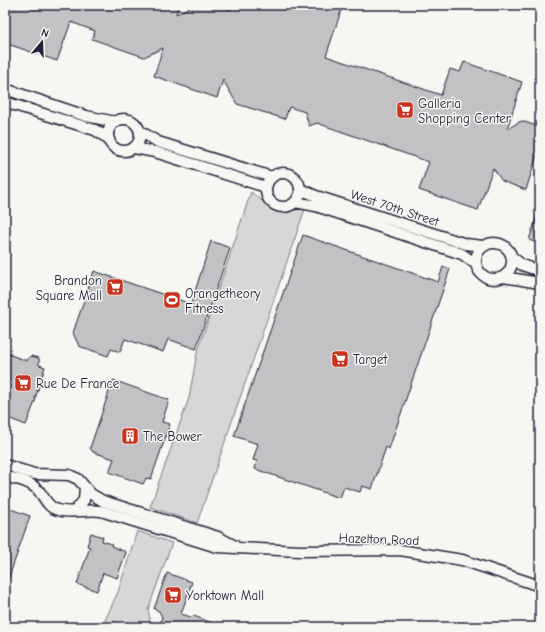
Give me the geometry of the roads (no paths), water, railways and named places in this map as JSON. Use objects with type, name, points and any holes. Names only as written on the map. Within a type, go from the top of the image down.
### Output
[{"type":"street","points":[[5,89],[86,116],[116,122]]},
{"type":"street","points":[[5,102],[95,130],[109,139],[114,147],[119,150],[124,151],[134,148],[155,152],[266,187]]},
{"type":"street","points":[[109,139],[110,129],[116,122],[120,120],[130,120],[138,126],[140,131],[139,140],[134,148]]},
{"type":"street","points":[[140,131],[158,142],[272,177]]},
{"type":"street","points":[[281,173],[289,174],[297,179],[300,194],[295,202],[286,207],[275,205],[268,197],[266,187],[272,177],[281,173]]},
{"type":"street","name":"West 70th Street","points":[[300,189],[316,196],[459,242],[475,246],[484,246]]},
{"type":"street","name":"West 70th Street","points":[[295,202],[316,206],[462,254],[476,264]]},
{"type":"street","points":[[540,271],[522,265],[512,257],[507,248],[498,243],[484,246],[477,256],[476,264],[485,276],[494,279],[503,277],[540,282]]},
{"type":"street","points":[[503,277],[511,268],[512,257]]},
{"type":"street","name":"Hazelton Road","points":[[5,465],[34,474],[69,475],[78,480],[91,494],[103,501],[218,537],[237,547]]},
{"type":"street","points":[[44,498],[46,483],[54,475]]},
{"type":"street","name":"Hazelton Road","points":[[5,477],[25,481],[38,490],[49,506],[58,511],[101,511],[193,541],[217,547],[300,551],[400,550],[462,560],[540,586]]},
{"type":"street","points":[[75,511],[84,500],[86,492],[84,487]]},
{"type":"waterway","points":[[111,627],[114,622]]},
{"type":"place","name":"Galleria Shopping Center","points":[[405,110]]},
{"type":"place","name":"Brandon Square Mall","points":[[115,287]]},
{"type":"place","name":"Orangetheory Fitness","points":[[172,300]]},
{"type":"place","name":"Target","points":[[340,359]]},
{"type":"place","name":"Rue De France","points":[[23,383]]},
{"type":"place","name":"The Bower","points":[[130,436]]},
{"type":"place","name":"Yorktown Mall","points":[[173,595]]}]
